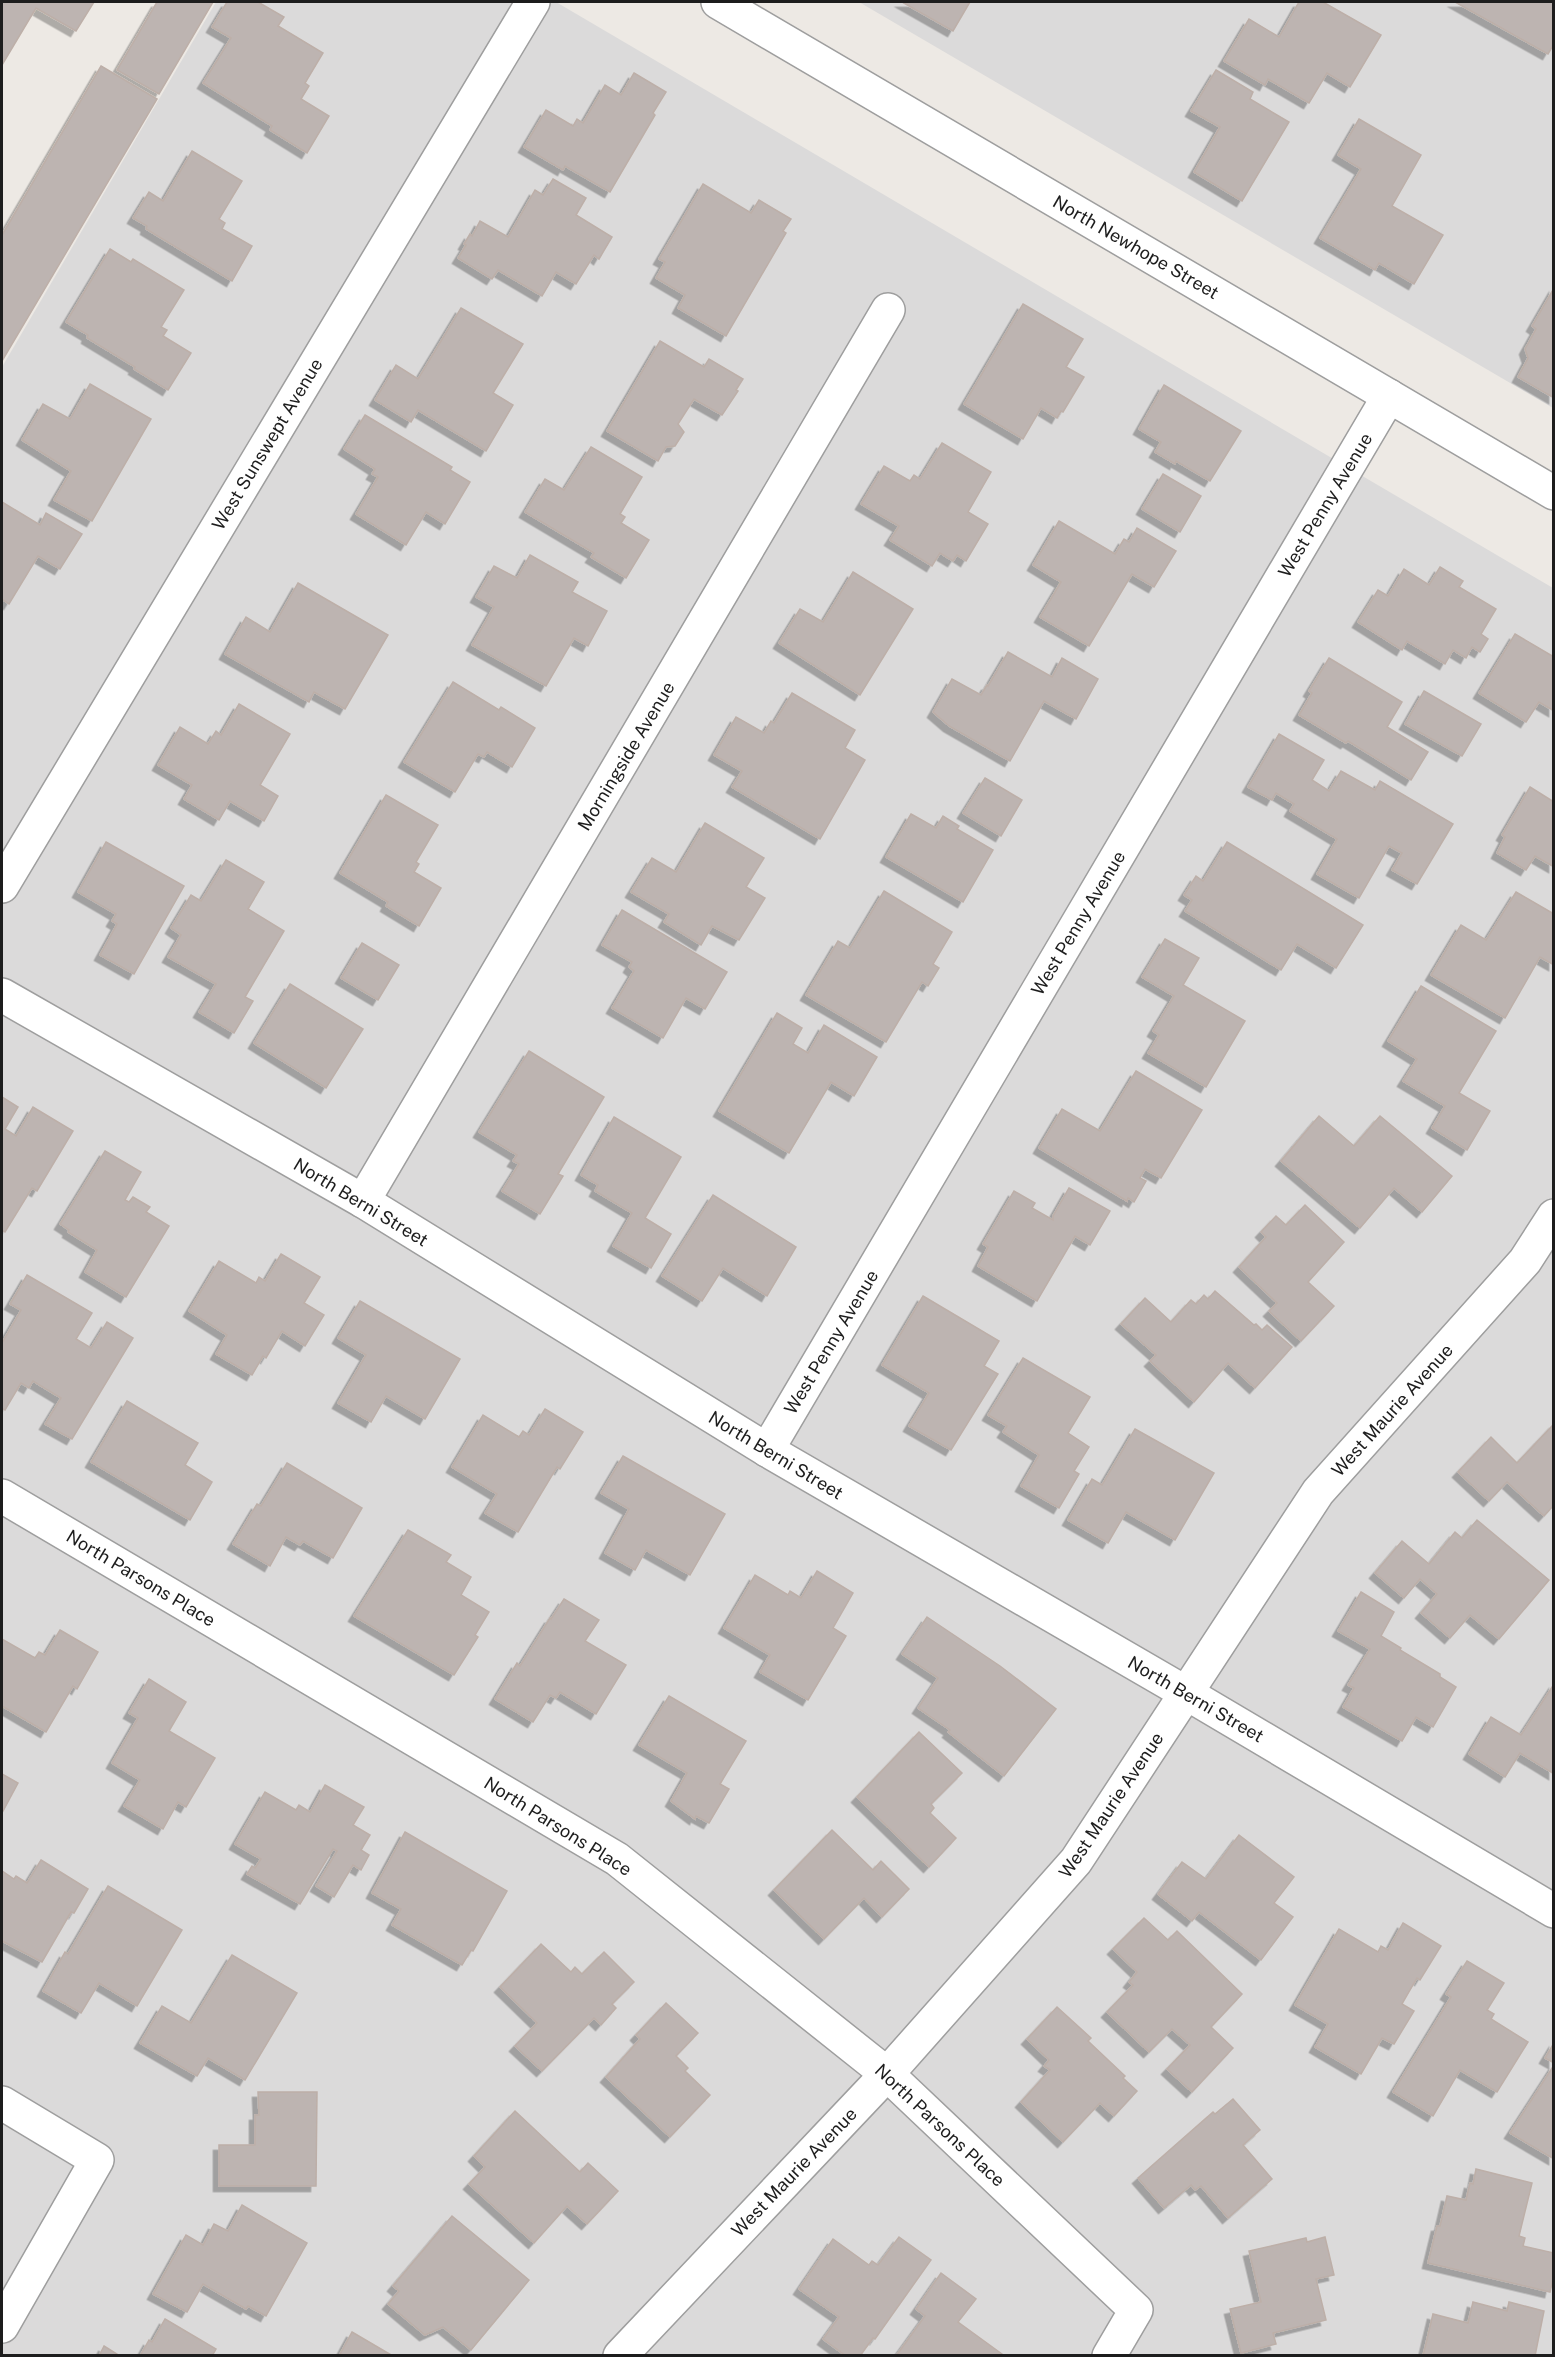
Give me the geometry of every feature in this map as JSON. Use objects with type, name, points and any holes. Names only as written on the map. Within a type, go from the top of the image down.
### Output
[{"type":"street","name":"West Sunswept Avenue","points":[[2,886],[533,2]]},
{"type":"street","name":"North Newhope Street","points":[[718,2],[1554,494]]},
{"type":"street","name":"Morningside Avenue","points":[[363,1201],[888,310]]},
{"type":"street","name":"West Penny Avenue","points":[[767,1450],[1389,396]]},
{"type":"street","name":"North Berni Street","points":[[2,995],[363,1201],[767,1450],[1186,1693],[1554,1911]]},
{"type":"street","name":"West Maurie Avenue","points":[[620,2355],[887,2074],[1077,1861],[1318,1492],[1526,1261],[1554,1216]]},
{"type":"street","name":"North Parsons Place","points":[[2,1496],[617,1859],[887,2074],[1136,2310],[1109,2355]]},
{"type":"street","points":[[2,2103],[98,2160],[2,2326]]},
{"type":"shaded area","points":[[216,2],[556,2],[1553,588],[1553,2355],[2,2356],[2,367]]},
{"type":"shaded area","points":[[859,2],[1553,2],[1553,408]]},
{"type":"building","points":[[2,2],[94,2],[76,31],[36,8],[2,65]]},
{"type":"building","points":[[157,2],[213,2],[159,94],[117,70]]},
{"type":"building","points":[[227,2],[258,2],[284,17],[278,26],[323,53],[305,83],[309,86],[301,99],[329,116],[307,153],[270,130],[272,126],[203,83],[231,38],[212,27]]},
{"type":"building","points":[[902,2],[970,2],[953,31]]},
{"type":"building","points":[[1299,2],[1323,2],[1381,35],[1350,87],[1327,73],[1309,103],[1268,79],[1265,85],[1224,61],[1249,19],[1279,37]]},
{"type":"building","points":[[1455,2],[1554,2],[1554,44],[1548,54]]},
{"type":"building","points":[[101,66],[157,99],[2,361],[2,235]]},
{"type":"building","points":[[1216,70],[1253,92],[1250,99],[1289,122],[1242,201],[1194,172],[1220,127],[1191,111]]},
{"type":"building","points":[[634,73],[666,92],[610,192],[565,166],[563,170],[524,147],[546,110],[573,126],[577,119],[583,123],[605,85],[621,95]]},
{"type":"building","points":[[1359,119],[1421,155],[1392,206],[1443,235],[1414,284],[1379,263],[1375,270],[1320,238],[1361,169],[1338,155]]},
{"type":"building","points":[[192,151],[242,181],[219,219],[225,223],[222,229],[252,246],[232,281],[146,229],[147,226],[133,218],[149,192],[163,201]]},
{"type":"building","points":[[553,179],[586,198],[576,215],[612,237],[599,259],[594,255],[576,284],[556,272],[542,296],[498,270],[492,279],[458,258],[466,245],[464,244],[470,234],[472,236],[480,221],[508,237],[535,190],[543,195]]},
{"type":"building","points":[[703,184],[751,213],[759,200],[791,219],[783,231],[786,233],[726,336],[678,308],[685,295],[656,278],[665,262],[659,259]]},
{"type":"building","points":[[110,249],[131,262],[133,259],[184,290],[161,327],[167,330],[163,336],[191,353],[168,390],[66,322]]},
{"type":"building","points":[[1554,288],[1554,398],[1518,377],[1528,358],[1525,349],[1536,329],[1532,326]]},
{"type":"building","points":[[1023,304],[1083,339],[1066,367],[1084,377],[1063,412],[1061,411],[1057,418],[1041,408],[1023,439],[964,404]]},
{"type":"building","points":[[461,308],[523,344],[493,393],[513,405],[486,451],[418,410],[411,422],[375,400],[396,365],[418,379]]},
{"type":"building","points":[[660,341],[704,367],[709,359],[743,379],[722,415],[694,399],[678,424],[684,432],[675,446],[666,447],[658,461],[607,431]]},
{"type":"building","points":[[90,384],[151,419],[92,521],[54,500],[71,471],[22,440],[43,404],[70,419]]},
{"type":"building","points":[[1164,385],[1241,431],[1210,481],[1176,461],[1175,464],[1155,452],[1161,442],[1139,429]]},
{"type":"building","points":[[365,415],[452,467],[450,470],[470,482],[445,524],[426,512],[406,545],[356,514],[378,477],[372,474],[375,469],[344,449]]},
{"type":"building","points":[[942,443],[991,472],[968,512],[988,524],[966,561],[957,555],[953,561],[940,553],[932,566],[890,540],[899,526],[861,504],[884,466],[910,481],[914,475],[920,479]]},
{"type":"building","points":[[591,447],[642,477],[620,514],[625,517],[621,523],[649,540],[626,578],[591,557],[594,553],[525,512],[545,479],[564,490]]},
{"type":"building","points":[[1163,474],[1201,496],[1180,532],[1142,509]]},
{"type":"building","points":[[2,502],[40,525],[46,513],[82,534],[60,569],[38,556],[9,604],[2,599]]},
{"type":"building","points":[[1059,521],[1115,554],[1124,539],[1129,542],[1137,528],[1176,551],[1154,587],[1132,574],[1089,646],[1040,617],[1061,582],[1033,565]]},
{"type":"building","points":[[530,555],[578,582],[572,592],[607,611],[588,646],[574,638],[546,686],[472,645],[494,607],[476,597],[494,566],[517,578]]},
{"type":"building","points":[[1440,567],[1463,581],[1459,587],[1496,609],[1481,634],[1488,639],[1480,652],[1472,647],[1466,658],[1453,650],[1445,664],[1407,641],[1402,650],[1358,622],[1378,590],[1388,596],[1404,569],[1429,585]]},
{"type":"building","points":[[853,572],[913,609],[860,695],[779,643],[800,609],[823,622]]},
{"type":"building","points":[[298,583],[388,635],[345,709],[314,692],[309,702],[225,654],[246,617],[270,632]]},
{"type":"building","points":[[1515,634],[1554,657],[1554,711],[1539,702],[1526,722],[1479,693]]},
{"type":"building","points":[[1008,652],[1052,677],[1062,658],[1098,679],[1076,719],[1044,701],[1010,761],[949,726],[933,712],[952,679],[981,695]]},
{"type":"building","points":[[1329,658],[1402,702],[1387,727],[1428,752],[1411,780],[1348,741],[1346,743],[1299,715],[1312,693],[1309,691]]},
{"type":"building","points":[[453,682],[499,710],[501,707],[535,728],[512,767],[487,752],[484,757],[478,754],[455,792],[404,762]]},
{"type":"building","points":[[1424,691],[1481,724],[1462,756],[1405,724]]},
{"type":"building","points":[[792,693],[855,730],[845,748],[865,760],[820,839],[732,787],[742,771],[714,755],[736,717],[764,733],[771,721],[774,723]]},
{"type":"building","points":[[239,704],[290,734],[260,785],[278,796],[264,821],[230,801],[219,820],[184,799],[192,785],[158,765],[180,727],[208,744],[216,731],[221,735]]},
{"type":"building","points":[[1279,734],[1324,760],[1312,780],[1329,791],[1341,771],[1375,790],[1380,781],[1453,824],[1417,884],[1392,870],[1402,853],[1389,846],[1359,898],[1317,874],[1337,839],[1290,811],[1294,804],[1276,793],[1272,800],[1248,787]]},
{"type":"building","points":[[985,778],[1022,800],[1001,836],[963,813]]},
{"type":"building","points":[[1530,787],[1554,802],[1554,867],[1535,856],[1526,870],[1497,853],[1505,837],[1502,835]]},
{"type":"building","points":[[386,795],[438,825],[416,862],[419,864],[414,872],[441,888],[419,926],[386,906],[388,902],[340,873]]},
{"type":"building","points":[[911,814],[936,828],[943,816],[959,826],[957,829],[993,850],[963,902],[886,857]]},
{"type":"building","points":[[705,823],[764,858],[746,887],[765,898],[739,940],[712,926],[701,945],[664,922],[669,914],[631,892],[652,858],[676,872]]},
{"type":"building","points":[[106,842],[184,886],[134,974],[100,955],[117,924],[112,921],[116,914],[78,892]]},
{"type":"building","points":[[1227,842],[1363,925],[1336,968],[1297,944],[1281,970],[1185,911],[1192,900],[1184,895],[1196,876],[1203,881]]},
{"type":"building","points":[[226,860],[264,882],[248,909],[284,931],[245,997],[253,1001],[234,1033],[199,1012],[216,984],[168,957],[181,935],[171,928],[191,895],[201,901]]},
{"type":"building","points":[[884,891],[952,932],[933,964],[939,968],[928,986],[922,982],[886,1042],[806,995],[838,941],[850,948]]},
{"type":"building","points":[[1516,892],[1554,914],[1554,965],[1540,957],[1505,1018],[1431,975],[1461,925],[1486,940]]},
{"type":"building","points":[[622,910],[727,972],[705,1009],[686,998],[663,1038],[612,1008],[634,971],[629,967],[632,962],[602,945]]},
{"type":"building","points":[[1165,939],[1199,958],[1183,985],[1245,1021],[1206,1087],[1148,1053],[1159,1035],[1153,1031],[1174,996],[1142,977]]},
{"type":"building","points":[[362,943],[399,965],[378,1000],[341,978]]},
{"type":"building","points":[[290,984],[363,1029],[326,1088],[254,1043]]},
{"type":"building","points":[[1421,986],[1496,1031],[1459,1093],[1490,1111],[1467,1150],[1432,1128],[1445,1106],[1403,1081],[1417,1059],[1388,1041]]},
{"type":"building","points":[[777,1013],[802,1028],[793,1044],[808,1053],[824,1025],[877,1057],[854,1096],[831,1082],[789,1153],[719,1111]]},
{"type":"building","points":[[529,1051],[604,1097],[558,1174],[563,1176],[540,1214],[502,1191],[519,1164],[513,1161],[517,1155],[479,1132]]},
{"type":"building","points":[[1136,1071],[1202,1110],[1161,1178],[1145,1169],[1140,1178],[1146,1181],[1134,1202],[1128,1198],[1127,1201],[1039,1148],[1062,1109],[1100,1131]]},
{"type":"building","points":[[2,1097],[18,1107],[5,1129],[16,1136],[33,1107],[73,1131],[37,1191],[32,1188],[5,1232],[2,1230]]},
{"type":"building","points":[[1319,1116],[1354,1146],[1380,1116],[1452,1176],[1422,1212],[1394,1188],[1360,1228],[1281,1161]]},
{"type":"building","points":[[614,1117],[681,1157],[645,1218],[671,1234],[651,1268],[613,1246],[632,1213],[595,1191],[598,1185],[581,1175]]},
{"type":"building","points":[[105,1151],[141,1172],[125,1200],[129,1202],[133,1197],[150,1207],[146,1212],[169,1226],[126,1297],[85,1272],[97,1250],[68,1232],[69,1230],[60,1224]]},
{"type":"building","points":[[1069,1188],[1110,1211],[1090,1245],[1075,1236],[1037,1301],[978,1266],[988,1247],[983,1244],[1014,1191],[1035,1203],[1032,1208],[1053,1220]]},
{"type":"building","points":[[713,1195],[796,1247],[767,1296],[723,1268],[702,1301],[662,1276]]},
{"type":"building","points":[[1305,1205],[1344,1242],[1308,1282],[1334,1306],[1301,1341],[1269,1311],[1277,1303],[1239,1267],[1266,1237],[1261,1232],[1276,1216],[1286,1225]]},
{"type":"building","points":[[281,1254],[320,1277],[304,1303],[324,1315],[305,1346],[282,1331],[266,1358],[263,1356],[252,1375],[216,1354],[227,1335],[189,1311],[219,1261],[256,1283],[259,1277],[265,1281]]},
{"type":"building","points":[[27,1275],[92,1313],[76,1339],[91,1348],[107,1322],[133,1338],[72,1439],[45,1424],[61,1398],[33,1381],[29,1388],[21,1383],[5,1410],[2,1408],[2,1343],[21,1310],[10,1304]]},
{"type":"building","points":[[1215,1291],[1254,1325],[1256,1324],[1262,1330],[1267,1325],[1292,1347],[1255,1388],[1228,1363],[1194,1402],[1150,1361],[1156,1355],[1121,1324],[1145,1298],[1171,1322],[1191,1300],[1196,1304],[1204,1295],[1208,1299]]},
{"type":"building","points":[[923,1296],[999,1341],[984,1366],[998,1374],[951,1450],[909,1426],[929,1393],[882,1365]]},
{"type":"building","points":[[360,1301],[460,1359],[425,1419],[386,1396],[371,1422],[338,1403],[366,1355],[338,1338]]},
{"type":"building","points":[[1023,1358],[1090,1397],[1068,1433],[1089,1447],[1074,1471],[1079,1474],[1059,1508],[1021,1486],[1039,1455],[1003,1432],[1007,1426],[988,1415]]},
{"type":"building","points":[[127,1401],[198,1443],[185,1465],[212,1482],[190,1520],[91,1462]]},
{"type":"building","points":[[545,1409],[583,1432],[560,1469],[557,1467],[518,1532],[485,1513],[497,1494],[452,1467],[483,1415],[519,1437],[523,1431],[529,1435]]},
{"type":"building","points":[[1554,1424],[1554,1505],[1544,1516],[1507,1482],[1489,1501],[1458,1472],[1491,1437],[1517,1463]]},
{"type":"building","points":[[1135,1429],[1214,1473],[1175,1540],[1126,1512],[1108,1543],[1068,1520],[1092,1479],[1102,1485]]},
{"type":"building","points":[[623,1456],[725,1514],[690,1575],[646,1550],[635,1570],[605,1553],[629,1509],[601,1493]]},
{"type":"building","points":[[287,1463],[362,1508],[333,1558],[303,1541],[300,1545],[286,1537],[270,1566],[233,1544],[257,1504],[261,1506]]},
{"type":"building","points":[[1477,1520],[1549,1580],[1499,1639],[1470,1615],[1450,1638],[1421,1613],[1437,1594],[1420,1579],[1404,1598],[1375,1573],[1402,1541],[1429,1564],[1455,1532],[1462,1538]]},
{"type":"building","points":[[408,1530],[451,1555],[446,1562],[471,1577],[461,1595],[489,1612],[475,1635],[478,1637],[454,1675],[354,1616]]},
{"type":"building","points":[[817,1571],[853,1593],[833,1628],[846,1636],[808,1700],[760,1672],[770,1655],[724,1628],[755,1575],[788,1595],[790,1591],[801,1598]]},
{"type":"building","points":[[1361,1592],[1394,1612],[1381,1636],[1456,1687],[1433,1727],[1416,1717],[1402,1741],[1343,1707],[1354,1688],[1348,1685],[1370,1649],[1338,1631]]},
{"type":"building","points":[[564,1599],[599,1620],[585,1641],[626,1665],[596,1714],[560,1692],[556,1698],[550,1695],[533,1722],[495,1699],[517,1663],[520,1666]]},
{"type":"building","points":[[927,1617],[1000,1666],[1056,1709],[1004,1776],[948,1732],[950,1730],[918,1708],[938,1678],[902,1654]]},
{"type":"building","points":[[60,1630],[98,1652],[77,1689],[73,1686],[46,1732],[2,1706],[2,1639],[35,1658],[39,1652],[45,1655]]},
{"type":"building","points":[[149,1679],[186,1702],[169,1731],[215,1758],[186,1807],[178,1802],[163,1829],[124,1806],[140,1780],[112,1763],[138,1718],[129,1713]]},
{"type":"building","points":[[1554,1684],[1554,1774],[1520,1753],[1505,1777],[1469,1754],[1491,1717],[1521,1735]]},
{"type":"building","points":[[669,1696],[746,1741],[720,1784],[729,1789],[709,1823],[696,1816],[695,1819],[671,1801],[687,1773],[639,1745]]},
{"type":"building","points":[[919,1732],[962,1773],[931,1804],[934,1808],[930,1813],[956,1838],[929,1867],[857,1797]]},
{"type":"building","points":[[2,1774],[18,1783],[2,1813]]},
{"type":"building","points":[[325,1785],[364,1807],[353,1825],[370,1835],[361,1850],[369,1855],[361,1870],[353,1865],[334,1897],[316,1886],[337,1851],[333,1849],[300,1904],[247,1874],[252,1866],[255,1868],[261,1859],[235,1844],[265,1792],[296,1810],[299,1805],[310,1812]]},
{"type":"building","points":[[832,1830],[873,1870],[881,1861],[909,1889],[882,1917],[864,1898],[824,1939],[774,1890]]},
{"type":"building","points":[[405,1832],[507,1891],[473,1951],[471,1950],[462,1965],[392,1925],[401,1909],[372,1893]]},
{"type":"building","points":[[1239,1835],[1294,1877],[1274,1903],[1293,1917],[1261,1960],[1199,1912],[1192,1921],[1158,1894],[1182,1862],[1206,1879]]},
{"type":"building","points":[[41,1860],[88,1889],[74,1913],[71,1912],[42,1962],[2,1941],[2,1871],[14,1879],[16,1876],[27,1883]]},
{"type":"building","points":[[108,1886],[182,1930],[137,2006],[99,1983],[81,2013],[43,1991],[65,1952],[68,1954]]},
{"type":"building","points":[[1144,1918],[1168,1940],[1177,1931],[1242,1994],[1211,2027],[1233,2048],[1192,2092],[1167,2069],[1190,2045],[1172,2029],[1149,2052],[1107,2012],[1133,1985],[1129,1982],[1137,1972],[1113,1949]]},
{"type":"building","points":[[1403,1923],[1441,1946],[1420,1980],[1417,1978],[1402,2004],[1414,2011],[1394,2044],[1382,2038],[1361,2074],[1315,2047],[1328,2024],[1295,2005],[1339,1929],[1378,1952],[1381,1946],[1388,1950]]},
{"type":"building","points":[[541,1944],[571,1972],[575,1967],[582,1974],[604,1952],[634,1982],[612,2004],[616,2008],[601,2025],[594,2018],[542,2071],[515,2046],[537,2023],[500,1987]]},
{"type":"building","points":[[232,1955],[297,1993],[245,2080],[208,2058],[197,2076],[140,2043],[162,2006],[191,2023]]},
{"type":"building","points":[[1467,1961],[1504,1983],[1487,2010],[1494,2014],[1491,2019],[1528,2042],[1497,2092],[1460,2070],[1433,2116],[1393,2092],[1451,1997],[1446,1994]]},
{"type":"building","points":[[666,2003],[698,2033],[676,2056],[688,2068],[685,2071],[710,2095],[670,2137],[606,2077],[640,2039],[636,2035]]},
{"type":"building","points":[[1057,2007],[1091,2038],[1088,2041],[1125,2076],[1123,2078],[1137,2091],[1114,2116],[1100,2103],[1063,2142],[1021,2102],[1050,2070],[1044,2066],[1049,2060],[1027,2039]]},
{"type":"building","points":[[1554,2043],[1554,2063],[1545,2058]]},
{"type":"building","points":[[1554,2065],[1554,2159],[1510,2133]]},
{"type":"building","points":[[258,2092],[317,2092],[316,2186],[219,2186],[219,2145],[255,2145],[255,2115],[259,2115]]},
{"type":"building","points":[[1233,2099],[1260,2130],[1243,2145],[1272,2179],[1228,2218],[1201,2186],[1195,2190],[1191,2185],[1164,2208],[1138,2178],[1213,2112],[1215,2114]]},
{"type":"building","points":[[515,2111],[580,2172],[588,2163],[618,2191],[587,2224],[567,2206],[534,2243],[469,2184],[485,2167],[474,2156]]},
{"type":"building","points":[[1476,2169],[1532,2183],[1519,2236],[1525,2238],[1523,2246],[1554,2253],[1554,2275],[1550,2292],[1428,2263],[1447,2196],[1466,2200]]},
{"type":"building","points":[[242,2205],[307,2243],[266,2316],[248,2306],[246,2309],[203,2284],[187,2312],[153,2294],[186,2235],[203,2245],[214,2224],[228,2231]]},
{"type":"building","points":[[452,2216],[529,2280],[471,2350],[443,2327],[425,2335],[388,2304],[399,2291],[393,2286]]},
{"type":"building","points":[[899,2237],[931,2260],[875,2339],[873,2338],[860,2356],[846,2356],[823,2339],[839,2317],[799,2289],[833,2239],[869,2265],[872,2261],[878,2265]]},
{"type":"building","points":[[1325,2237],[1334,2275],[1316,2279],[1326,2320],[1273,2333],[1276,2344],[1241,2353],[1230,2309],[1261,2302],[1249,2251],[1306,2238],[1307,2242]]},
{"type":"building","points":[[941,2273],[976,2299],[958,2322],[1002,2354],[1000,2356],[896,2356],[925,2316],[916,2309]]},
{"type":"building","points":[[1473,2302],[1507,2311],[1509,2302],[1544,2311],[1535,2356],[1423,2356],[1433,2314],[1468,2323]]},
{"type":"building","points":[[165,2319],[216,2349],[212,2356],[140,2356],[149,2340],[152,2342]]},
{"type":"building","points":[[352,2332],[393,2356],[339,2356]]},
{"type":"building","points":[[104,2346],[120,2356],[99,2356]]}]
